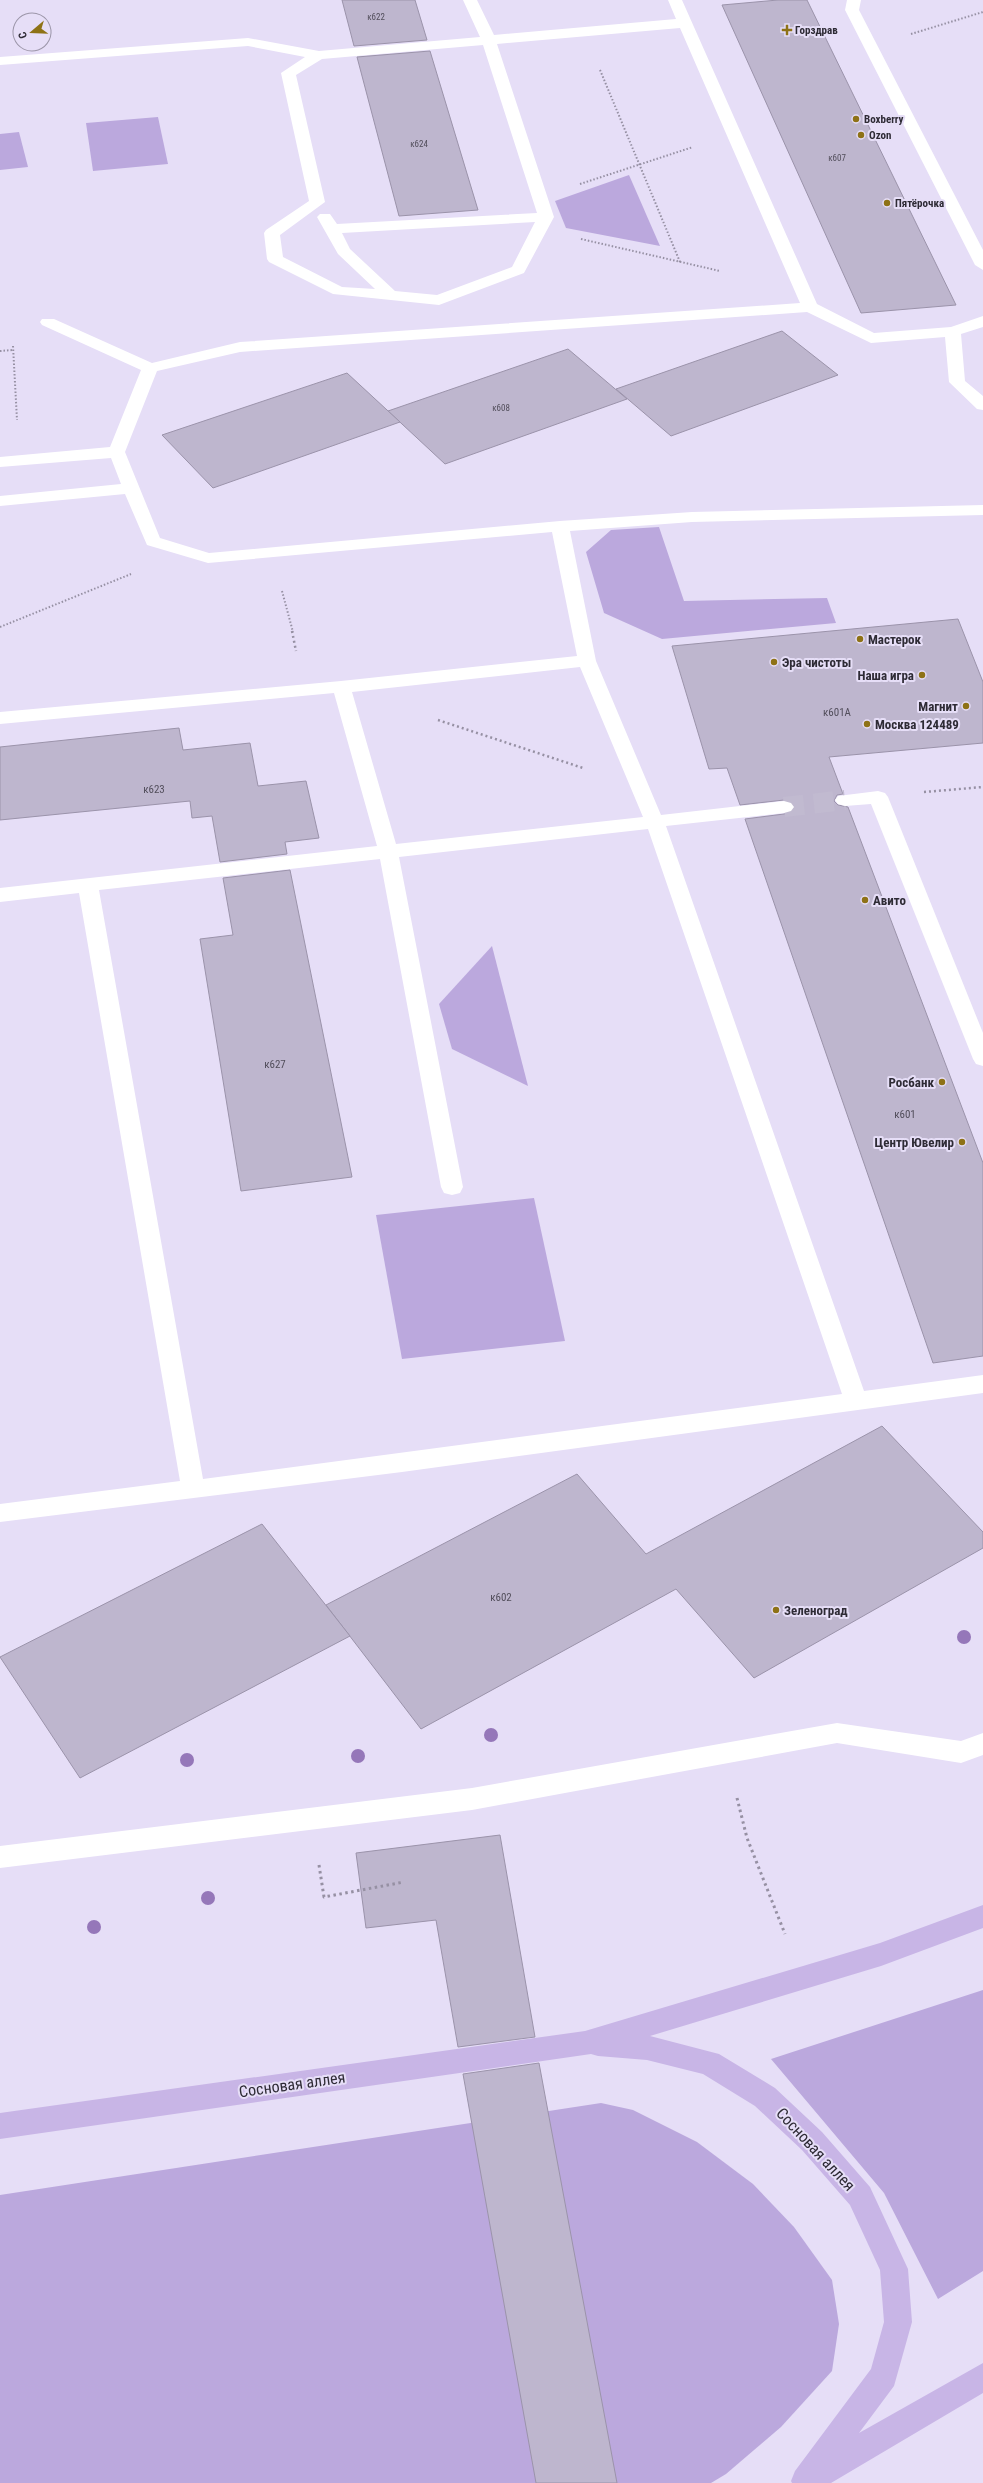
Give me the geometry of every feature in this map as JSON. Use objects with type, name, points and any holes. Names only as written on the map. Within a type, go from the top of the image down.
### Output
[{"type":"main road","name":"Сосновая аллея","points":[[0,2126],[585,2042],[881,1954],[983,1916]]},
{"type":"main road","name":"Сосновая аллея","points":[[585,2042],[647,2048],[709,2063],[765,2097],[812,2141],[860,2196],[894,2269],[898,2322],[884,2376],[804,2482]]},
{"type":"main road","name":"Сосновая аллея","points":[[804,2482],[983,2377]]},
{"type":"lane","points":[[317,202],[272,233],[275,259],[339,291],[439,300],[518,270],[543,223],[540,198],[489,40],[470,0]]},
{"type":"lane","points":[[675,0],[810,307]]},
{"type":"lane","points":[[854,0],[852,10],[983,265]]},
{"type":"lane","points":[[0,61],[248,42],[319,55],[684,23]]},
{"type":"lane","points":[[319,55],[288,72],[317,202],[344,251],[391,296]]},
{"type":"lane","points":[[332,229],[543,223]]},
{"type":"lane","points":[[48,322],[150,368],[240,347],[810,307],[871,338],[953,332],[983,321]]},
{"type":"lane","points":[[953,332],[957,382],[983,406]]},
{"type":"lane","points":[[150,368],[117,452],[153,541],[208,558],[560,526],[692,517],[983,510]]},
{"type":"lane","points":[[0,462],[117,452]]},
{"type":"lane","points":[[0,501],[131,488]]},
{"type":"lane","points":[[560,526],[587,661],[655,822],[856,1401]]},
{"type":"lane","points":[[0,718],[341,687],[587,661]]},
{"type":"lane","points":[[341,687],[389,853],[452,1187]]},
{"type":"lane","points":[[846,800],[878,796],[983,1059]]},
{"type":"lane","points":[[0,895],[389,853],[784,807]]},
{"type":"lane","points":[[88,886],[193,1489]]},
{"type":"lane","points":[[0,1513],[193,1489],[983,1384]]},
{"type":"lane","points":[[0,1857],[472,1799],[837,1733],[961,1752],[983,1744]]},
{"type":"path","points":[[871,46],[983,12]]},
{"type":"path","points":[[598,66],[680,262]]},
{"type":"path","points":[[540,198],[733,134]]},
{"type":"path","points":[[543,223],[680,262],[726,273]]},
{"type":"path","points":[[0,351],[13,350],[17,421]]},
{"type":"path","points":[[0,627],[136,572]]},
{"type":"path","points":[[430,717],[639,787]]},
{"type":"path","points":[[878,796],[983,787]]},
{"type":"path","points":[[311,1819],[324,1897],[404,1882]]},
{"type":"path","points":[[747,1838],[803,1978]]},
{"type":"shaded area","points":[[158,117],[168,164],[93,171],[86,123]]},
{"type":"shaded area","points":[[19,132],[28,167],[0,170],[0,134]]},
{"type":"shaded area","points":[[629,175],[660,246],[566,228],[555,201]]},
{"type":"shaded area","points":[[659,527],[684,601],[827,598],[836,623],[662,639],[604,613],[586,552],[611,530]]},
{"type":"shaded area","points":[[492,946],[528,1086],[452,1049],[439,1004]]},
{"type":"shaded area","points":[[534,1198],[565,1341],[402,1359],[376,1215]]},
{"type":"shaded area","points":[[983,1990],[983,2271],[938,2299],[884,2193],[771,2059]]},
{"type":"shaded area","points":[[601,2103],[633,2110],[697,2142],[753,2184],[794,2227],[832,2280],[839,2324],[832,2371],[781,2427],[726,2474],[711,2483],[0,2483],[0,2195]]},
{"type":"building","points":[[342,0],[415,0],[427,40],[354,46]]},
{"type":"building","points":[[778,0],[807,0],[956,305],[861,313],[722,5]]},
{"type":"building","points":[[430,51],[478,210],[399,216],[357,57]]},
{"type":"building","points":[[782,331],[838,375],[671,436],[616,389]]},
{"type":"building","points":[[568,349],[627,399],[445,464],[388,411]]},
{"type":"building","points":[[347,373],[400,422],[213,488],[162,435]]},
{"type":"building","points":[[958,619],[983,682],[983,743],[829,757],[843,794],[837,795],[834,801],[838,805],[848,807],[983,1163],[983,1356],[933,1363],[745,819],[792,812],[795,806],[791,802],[784,800],[740,805],[727,768],[709,769],[672,646]]},
{"type":"building","points":[[179,728],[183,750],[250,743],[258,786],[306,781],[319,838],[285,842],[287,854],[220,862],[212,816],[192,818],[190,801],[0,820],[0,747]]},
{"type":"building","points":[[290,870],[352,1177],[241,1191],[200,939],[233,935],[223,878]]},
{"type":"building","points":[[882,1426],[983,1532],[983,1548],[754,1678],[676,1589],[421,1729],[326,1605],[577,1474],[646,1554]]},
{"type":"building","points":[[262,1524],[350,1636],[80,1778],[0,1657]]},
{"type":"building","points":[[500,1835],[535,2037],[458,2047],[436,1920],[366,1928],[356,1853]]},
{"type":"building","points":[[539,2063],[617,2483],[536,2483],[463,2074]]},
{"type":"tunnel","points":[[784,807],[845,800]]},
{"type":"place","name":"Горздрав","points":[[787,30]]},
{"type":"place","name":"Boxberry","points":[[856,119]]},
{"type":"place","name":"Ozon","points":[[861,135]]},
{"type":"place","name":"Пятёрочка","points":[[887,203]]},
{"type":"place","name":"Мастерок","points":[[860,639]]},
{"type":"place","name":"Эра чистоты","points":[[774,662]]},
{"type":"place","name":"Наша игра","points":[[922,675]]},
{"type":"place","name":"Магнит","points":[[966,706]]},
{"type":"place","name":"Москва 124489","points":[[867,724]]},
{"type":"place","name":"Авито","points":[[865,900]]},
{"type":"place","name":"Росбанк","points":[[942,1082]]},
{"type":"place","name":"Центр Ювелир","points":[[962,1142]]},
{"type":"place","name":"Зеленоград","points":[[776,1610]]}]
